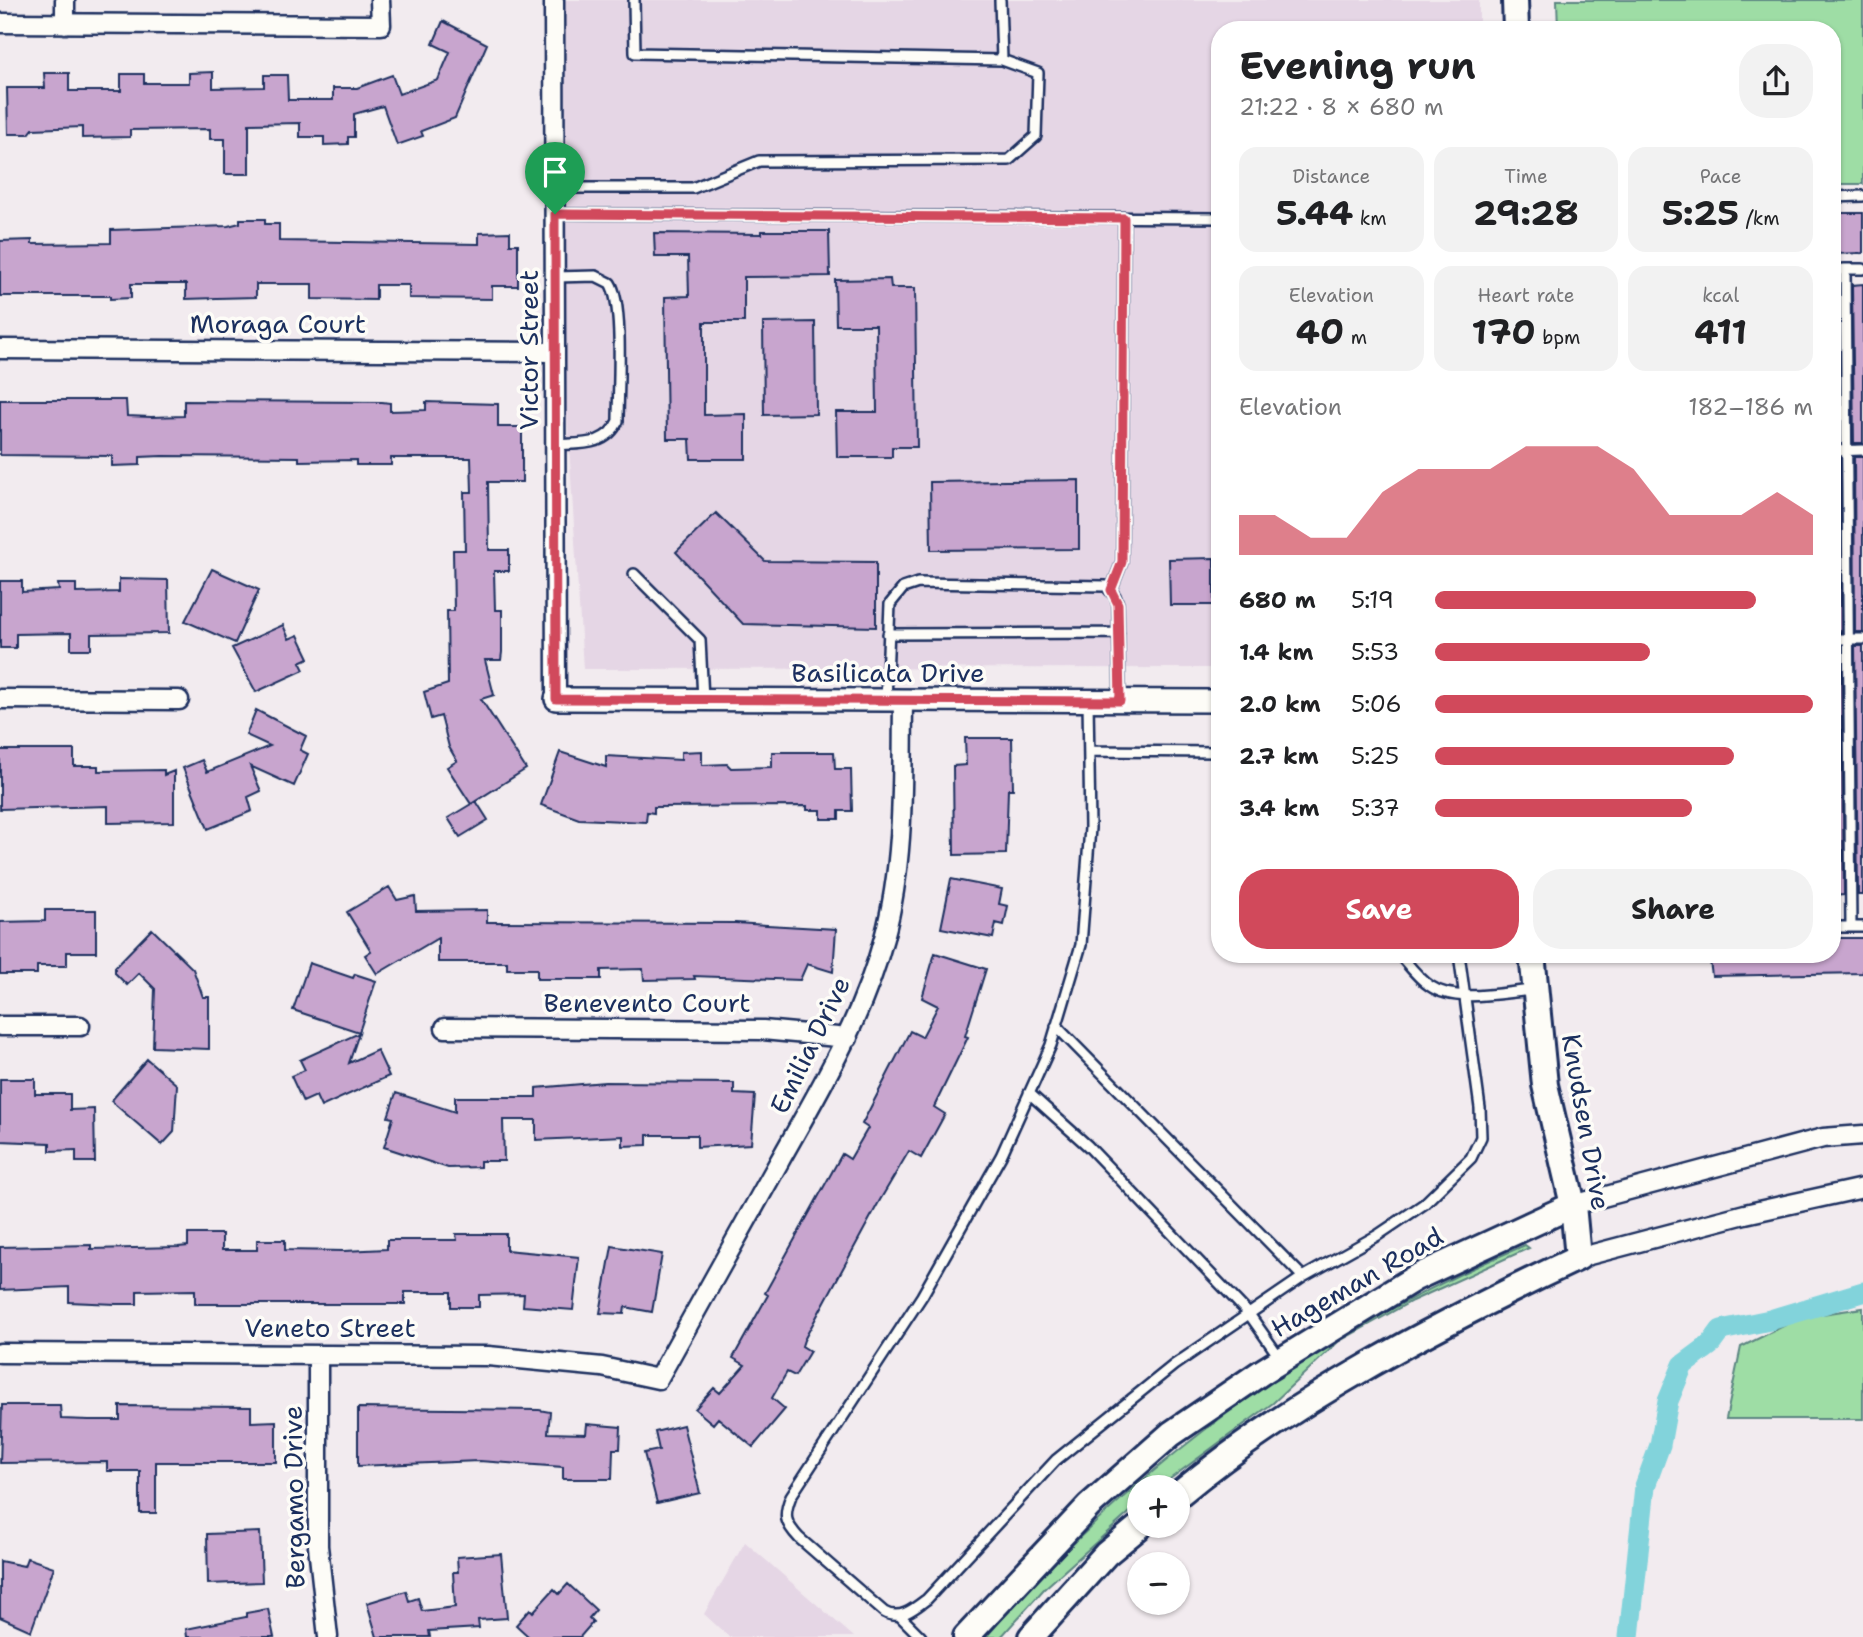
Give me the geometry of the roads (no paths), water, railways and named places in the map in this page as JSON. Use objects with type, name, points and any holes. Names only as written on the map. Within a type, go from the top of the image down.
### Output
[{"type":"main road","points":[[1515,0],[1516,21]]},
{"type":"main road","name":"Knudsen Drive","points":[[1533,963],[1545,1085],[1573,1205],[1578,1258]]},
{"type":"main road","name":"Hageman Road","points":[[966,1637],[1089,1506],[1171,1434],[1281,1360],[1415,1278],[1573,1205]]},
{"type":"main road","points":[[1190,1486],[1274,1424],[1441,1324],[1578,1258]]},
{"type":"main road","points":[[1031,1637],[1106,1554],[1127,1537]]},
{"type":"street","points":[[65,0],[65,24]]},
{"type":"street","points":[[0,23],[381,25],[380,0]]},
{"type":"street","name":"Victor Street","points":[[554,0],[556,699]]},
{"type":"street","name":"Moraga Court","points":[[0,349],[555,352]]},
{"type":"street","points":[[0,699],[179,700]]},
{"type":"street","name":"Basilicata Drive","points":[[556,699],[1211,701]]},
{"type":"street","name":"Emilia Drive","points":[[658,1379],[848,1038],[867,993],[885,936],[896,878],[902,819],[895,701]]},
{"type":"street","points":[[0,1026],[80,1026]]},
{"type":"street","name":"Benevento Court","points":[[445,1028],[763,1030],[848,1038]]},
{"type":"street","name":"Hageman Road","points":[[1573,1205],[1823,1138],[1863,1135]]},
{"type":"street","points":[[1578,1258],[1745,1214],[1863,1188]]},
{"type":"street","name":"Veneto Street","points":[[0,1353],[488,1356],[547,1359],[658,1379]]},
{"type":"street","name":"Bergamo Drive","points":[[318,1355],[318,1546],[328,1637]]},
{"type":"lane","points":[[555,188],[693,188],[759,161],[1009,160],[1036,136],[1038,73],[1002,60],[635,53],[634,0]]},
{"type":"lane","points":[[1000,0],[1002,60]]},
{"type":"lane","points":[[1841,197],[1863,196]]},
{"type":"lane","points":[[555,214],[1211,218]]},
{"type":"lane","points":[[1111,590],[1122,562],[1124,218]]},
{"type":"lane","points":[[1841,270],[1863,269]]},
{"type":"lane","points":[[1845,270],[1851,927]]},
{"type":"lane","points":[[555,277],[596,276],[610,283],[616,295],[618,421],[614,429],[594,443],[555,445]]},
{"type":"lane","points":[[1841,450],[1863,450]]},
{"type":"lane","points":[[634,574],[700,640],[703,700]]},
{"type":"lane","points":[[895,701],[888,634],[891,600],[903,588],[918,583],[1100,585],[1111,590],[1118,604],[1120,701]]},
{"type":"lane","points":[[888,634],[1119,633]]},
{"type":"lane","points":[[1841,639],[1863,639]]},
{"type":"lane","points":[[1088,701],[1090,828],[1081,945],[1056,1026],[1001,1156],[922,1296],[790,1496],[784,1513],[787,1525],[799,1538],[884,1612],[899,1615],[907,1613],[927,1599],[1056,1460],[1174,1365],[1304,1277],[1378,1235],[1424,1204],[1478,1147],[1481,1136],[1480,1108],[1460,963]]},
{"type":"lane","points":[[1089,751],[1211,752]]},
{"type":"lane","points":[[1841,927],[1863,927]]},
{"type":"lane","points":[[1408,963],[1429,985],[1443,992],[1464,994],[1536,990]]},
{"type":"lane","points":[[1056,1026],[1304,1277]]},
{"type":"lane","points":[[1029,1093],[1088,1146],[1249,1314],[1281,1360]]},
{"type":"lane","points":[[899,1615],[921,1637]]},
{"type":"waterway","points":[[1629,1637],[1645,1486],[1660,1445],[1668,1401],[1683,1365],[1710,1345],[1721,1330],[1770,1320],[1863,1292]]}]
